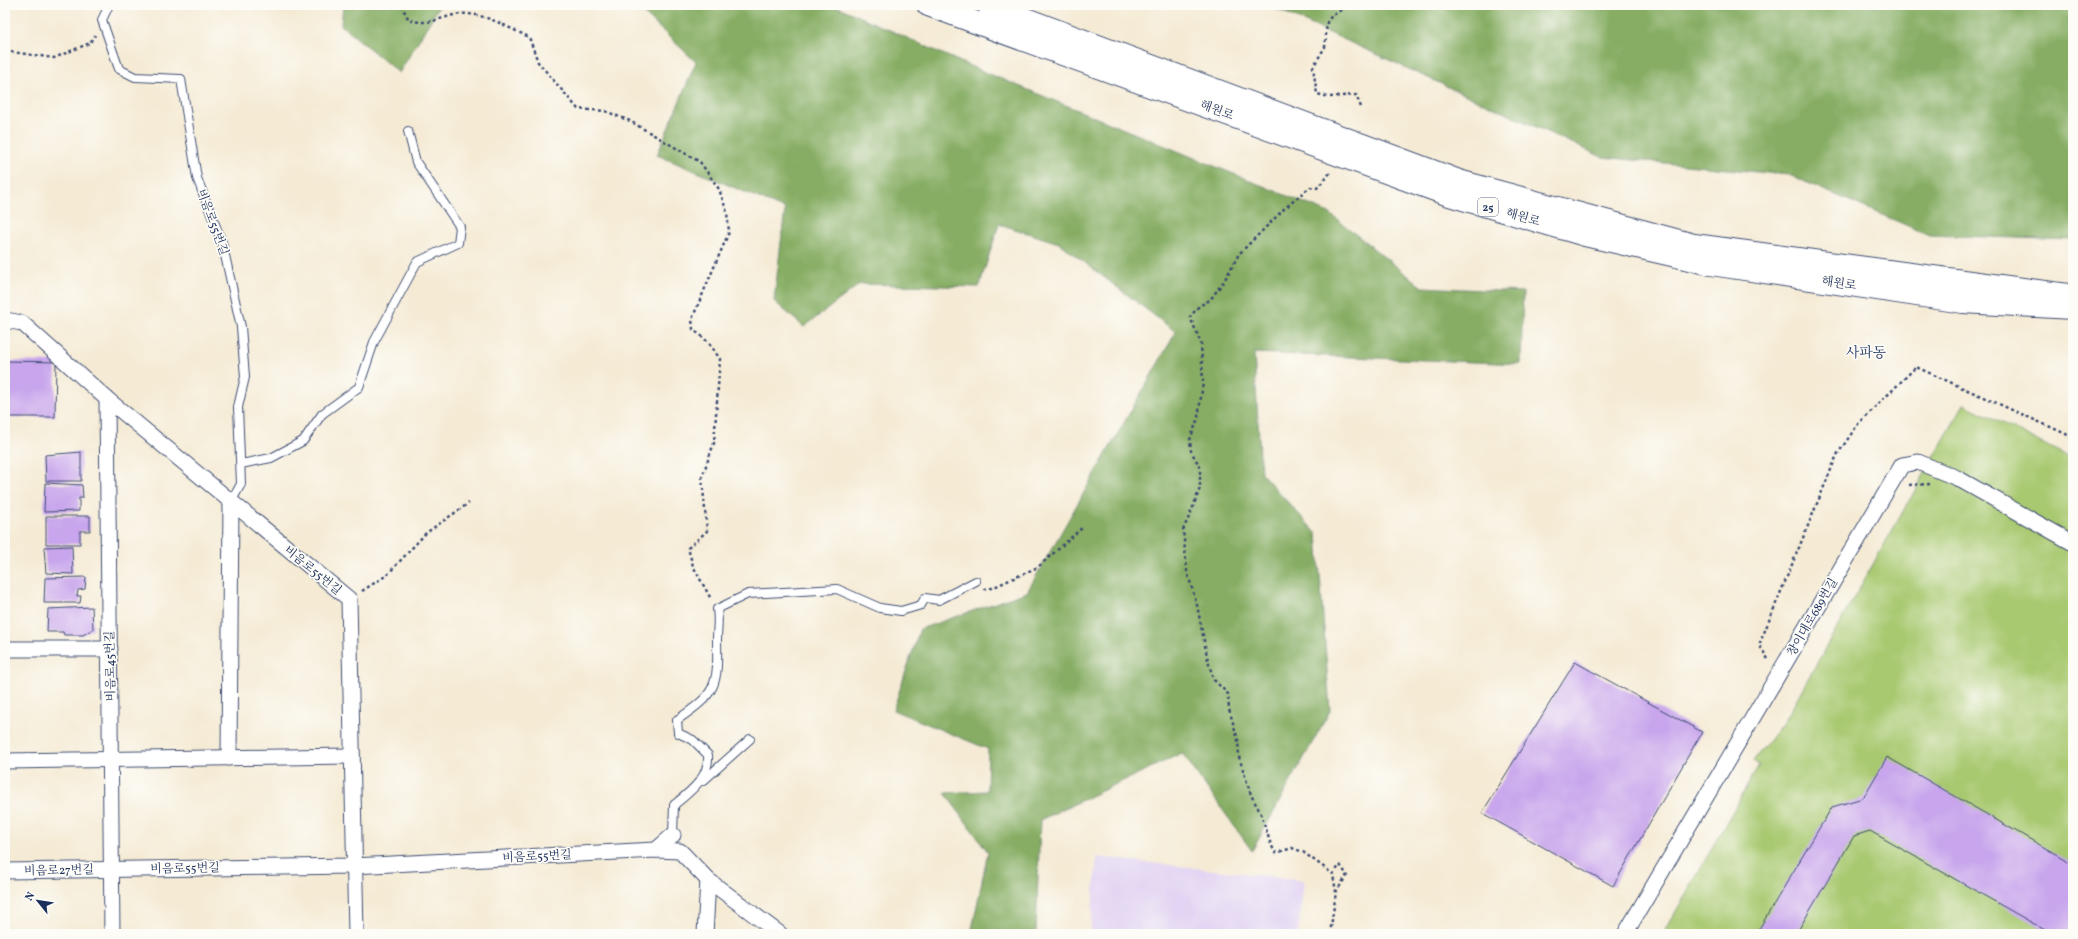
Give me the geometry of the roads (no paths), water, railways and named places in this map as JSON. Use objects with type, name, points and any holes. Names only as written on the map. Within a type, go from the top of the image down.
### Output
[{"type":"highway","name":"해원로","points":[[928,5],[1446,194],[1585,235],[1711,264],[1963,302],[2073,308]]},
{"type":"highway","name":"해원로","points":[[988,5],[1459,181],[1664,236],[1694,244],[2073,296]]},
{"type":"street","name":"비음로55번길","points":[[5,320],[22,323],[107,399],[349,599],[356,934]]},
{"type":"street","name":"비음로45번길","points":[[107,399],[112,934]]},
{"type":"street","name":"창이대로689번길","points":[[1625,934],[1902,466],[1918,462],[1957,478],[2073,543]]},
{"type":"street","name":"비음로55번길","points":[[229,758],[231,502]]},
{"type":"street","points":[[5,649],[110,649]]},
{"type":"street","points":[[5,761],[352,756]]},
{"type":"street","points":[[656,850],[673,836]]},
{"type":"street","name":"비음로55번길","points":[[112,869],[354,866],[656,850],[680,851],[708,880],[780,934]]},
{"type":"street","name":"비음로27번길","points":[[5,871],[112,869]]},
{"type":"street","points":[[705,934],[708,880]]},
{"type":"lane","name":"비음로55번길","points":[[109,5],[102,20],[118,69],[135,77],[181,79],[196,178],[222,242],[241,327],[245,377],[238,407],[241,484],[231,502]]},
{"type":"lane","points":[[241,464],[270,458],[303,441],[322,414],[359,387],[374,342],[417,262],[458,243],[460,227],[416,162],[408,131]]},
{"type":"lane","points":[[694,788],[709,766],[708,755],[693,740],[678,733],[677,720],[697,706],[715,686],[717,668],[716,629],[719,616],[717,609],[748,594],[837,589],[880,608],[901,611],[921,605],[925,598],[939,600],[976,581]]},
{"type":"lane","points":[[673,836],[674,805],[750,739]]},
{"type":"district","name":"사파동","points":[[1866,352]]}]
